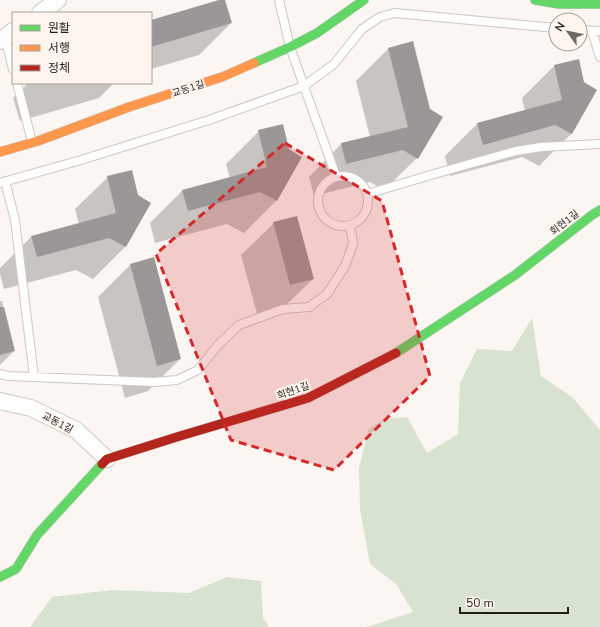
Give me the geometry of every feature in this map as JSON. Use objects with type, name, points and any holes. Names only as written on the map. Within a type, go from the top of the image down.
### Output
[{"type":"street","points":[[41,12],[58,0]]},
{"type":"street","name":"교동1길","points":[[0,152],[129,107],[222,77],[290,47],[317,32],[364,0]]},
{"type":"street","points":[[534,0],[559,4],[600,4]]},
{"type":"street","name":"회현1길","points":[[0,577],[16,569],[37,535],[107,459],[308,398],[400,351],[514,276],[600,210]]},
{"type":"street","name":"교동1길","points":[[0,401],[32,408],[76,430],[107,459]]},
{"type":"lane","points":[[279,0],[290,47],[336,176]]},
{"type":"lane","points":[[34,377],[15,220],[2,182],[81,160],[202,122],[304,86],[334,64],[362,29],[380,17],[395,13],[548,27]]},
{"type":"lane","points":[[596,31],[600,57]]},
{"type":"lane","points":[[6,36],[12,64]]},
{"type":"lane","points":[[17,84],[32,142]]},
{"type":"lane","points":[[367,194],[516,151],[541,146],[600,144]]},
{"type":"lane","points":[[336,176],[354,178],[366,190],[367,194],[368,207],[364,214],[359,220],[349,225],[337,226],[330,223],[323,218],[319,211],[318,194],[322,186],[328,180],[336,176]]},
{"type":"lane","points":[[0,374],[8,376],[154,382],[177,380],[198,370],[218,345],[239,325],[283,309],[309,307],[327,294],[345,266],[353,244],[349,225]]},
{"type":"highlighted area","points":[[285,143],[382,201],[430,376],[334,470],[231,440],[156,254]]},
{"type":"green space","points":[[532,318],[541,376],[572,397],[600,430],[600,627],[367,627],[413,612],[396,584],[370,564],[360,509],[359,468],[369,428],[386,419],[407,417],[427,453],[458,434],[460,383],[477,349],[512,351]]},
{"type":"green space","points":[[227,577],[261,581],[263,618],[269,627],[30,627],[52,597],[112,590],[189,593]]},
{"type":"building","points":[[219,0],[225,0],[232,23],[152,47],[152,20]]},
{"type":"building","points":[[413,41],[430,109],[443,117],[418,159],[403,150],[346,164],[341,143],[408,127],[388,48]]},
{"type":"building","points":[[579,59],[584,82],[597,90],[572,134],[555,125],[483,145],[477,123],[562,100],[554,65]]},
{"type":"building","points":[[283,124],[289,149],[302,157],[277,201],[260,192],[188,211],[182,190],[267,167],[258,130]]},
{"type":"building","points":[[132,170],[138,195],[151,203],[126,247],[109,238],[37,257],[31,236],[116,213],[107,176]]},
{"type":"building","points":[[297,216],[314,279],[290,285],[273,222]]},
{"type":"building","points":[[154,257],[181,359],[157,366],[130,264]]},
{"type":"building","points":[[0,307],[4,307],[15,351],[0,355]]},
{"type":"traffic: fast","points":[[254,63],[317,33],[364,0]]},
{"type":"traffic: fast","points":[[535,0],[559,4],[600,4]]},
{"type":"traffic: fast","points":[[396,353],[515,275],[600,210]]},
{"type":"traffic: fast","points":[[0,577],[16,569],[37,535],[102,464]]},
{"type":"traffic: slow","points":[[0,152],[38,141],[129,107],[222,77],[254,63]]},
{"type":"traffic: jam","points":[[102,464],[107,459],[308,398],[396,353]]}]
